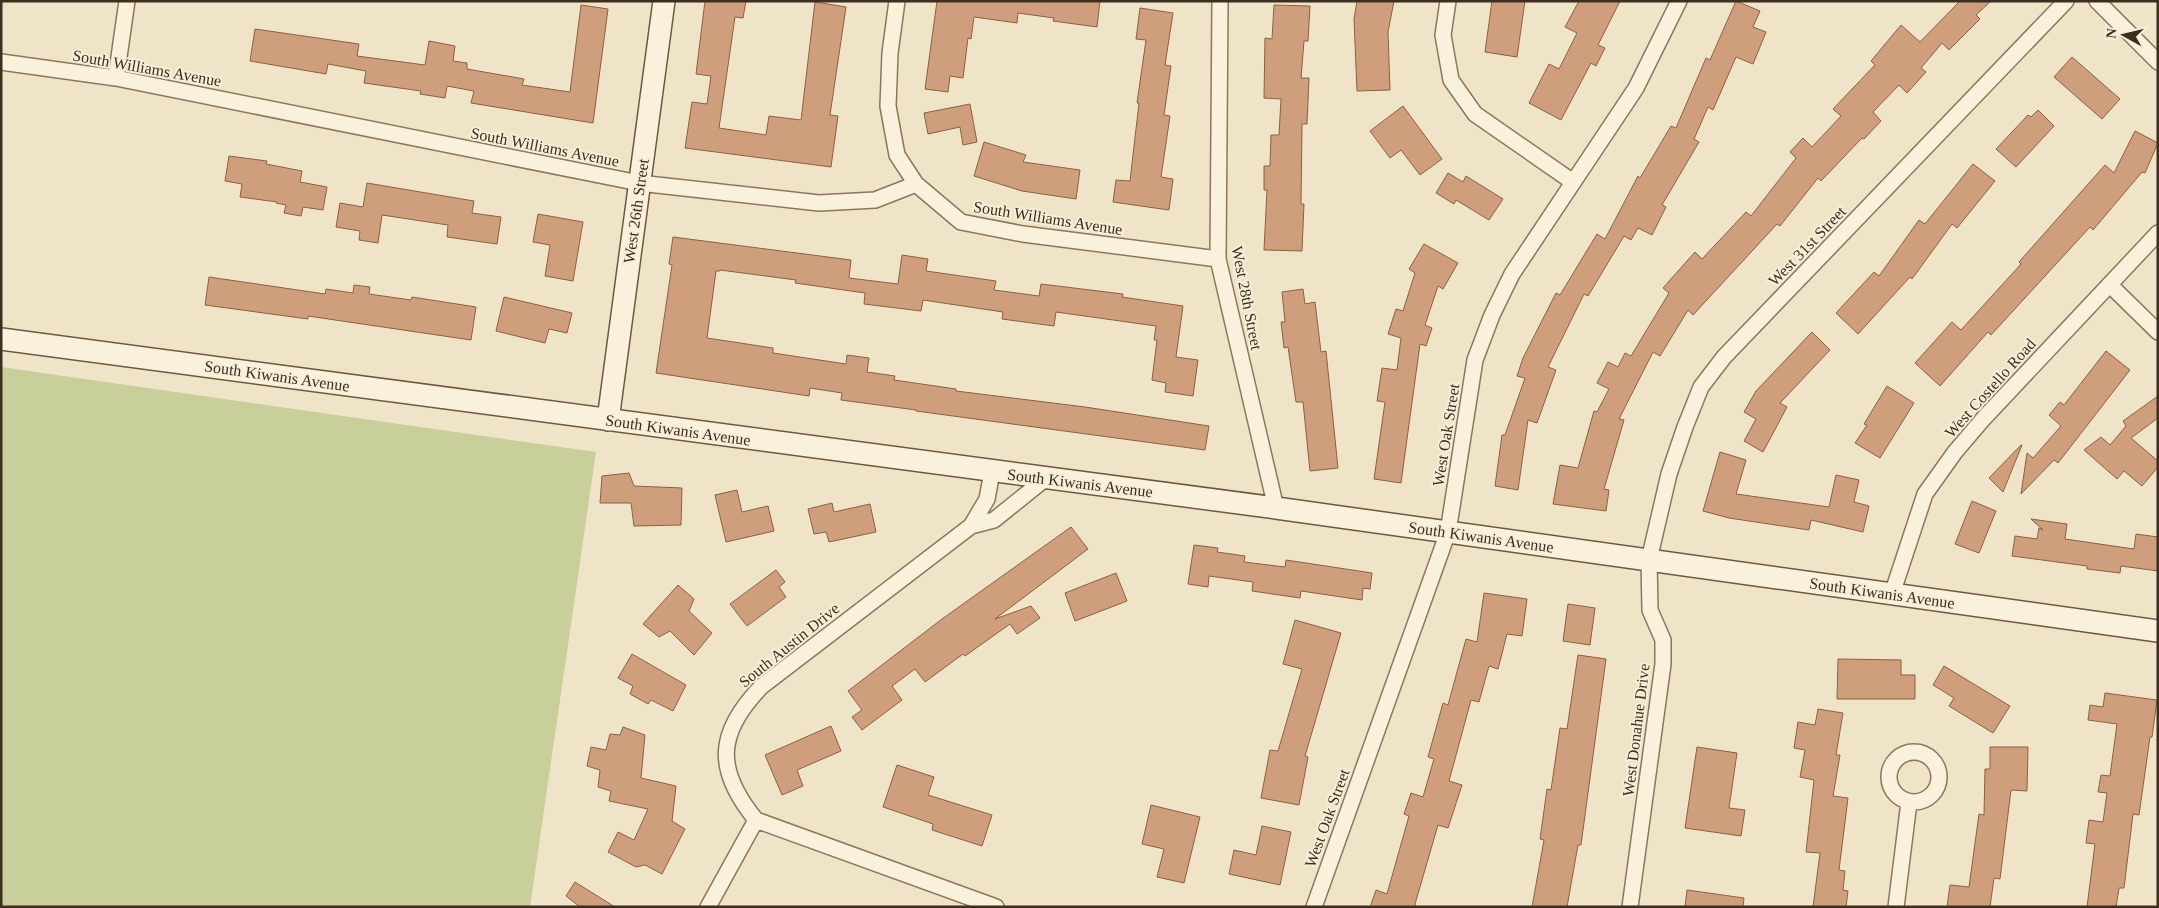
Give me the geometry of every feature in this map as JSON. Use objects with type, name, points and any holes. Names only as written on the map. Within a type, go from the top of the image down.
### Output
[{"type":"main road","name":"West 26th Street","points":[[608,420],[664,1]]},
{"type":"main road","name":"South Kiwanis Avenue","points":[[1,339],[992,472],[1276,508],[2158,631]]},
{"type":"street","points":[[116,78],[127,1]]},
{"type":"street","points":[[897,1],[890,52],[888,106],[897,155],[916,184]]},
{"type":"street","name":"West 28th Street","points":[[1220,1],[1218,260],[1276,508]]},
{"type":"street","points":[[1448,1],[1443,35],[1451,80],[1475,114],[1573,182]]},
{"type":"street","name":"West Oak Street","points":[[1314,907],[1448,532],[1475,360],[1492,315],[1512,274],[1636,88],[1679,1]]},
{"type":"street","name":"West 31st Street","points":[[1649,560],[1669,474],[1701,387],[1724,357],[2066,1]]},
{"type":"street","points":[[2097,1],[2158,62]]},
{"type":"street","name":"South Williams Avenue","points":[[1,62],[116,78],[639,184],[819,203],[875,200],[916,184],[961,222],[1023,234],[1218,260]]},
{"type":"street","name":"West Costello Road","points":[[1892,594],[1926,494],[1955,452],[1984,418],[2158,232]]},
{"type":"street","points":[[2110,284],[2158,332]]},
{"type":"street","name":"South Austin Drive","points":[[756,820],[742,802],[731,781],[725,755],[732,728],[744,704],[762,686],[971,526],[987,499],[992,472]]},
{"type":"street","name":"South Austin Drive","points":[[971,526],[994,520],[1045,479]]},
{"type":"street","name":"West Donahue Drive","points":[[1630,907],[1663,664],[1663,640],[1650,610],[1649,560]]},
{"type":"street","points":[[1896,907],[1909,802]]},
{"type":"street","points":[[708,907],[756,820],[996,907]]},
{"type":"green space","points":[[1,367],[596,452],[530,907],[1,907]]},
{"type":"building","points":[[705,1],[746,1],[743,18],[735,17],[719,128],[766,135],[769,116],[801,120],[815,2],[846,7],[830,115],[838,116],[831,167],[685,148],[692,102],[707,104],[711,76],[696,74]]},
{"type":"building","points":[[937,1],[1100,1],[1097,27],[1053,21],[1054,18],[1018,13],[1017,23],[974,17],[971,39],[968,38],[963,78],[950,76],[948,92],[925,89]]},
{"type":"building","points":[[1357,1],[1394,1],[1388,32],[1390,90],[1357,91],[1354,19]]},
{"type":"building","points":[[1492,1],[1525,1],[1517,57],[1485,52]]},
{"type":"building","points":[[1579,1],[1620,1],[1598,45],[1605,48],[1596,66],[1591,63],[1561,120],[1529,103],[1549,64],[1559,69],[1577,33],[1565,27]]},
{"type":"building","points":[[1736,1],[1760,11],[1753,27],[1766,32],[1753,64],[1736,57],[1713,110],[1708,107],[1694,139],[1699,142],[1662,205],[1666,207],[1652,235],[1638,228],[1631,240],[1624,236],[1588,296],[1584,294],[1548,367],[1556,370],[1537,423],[1528,420],[1518,490],[1495,486],[1502,435],[1505,435],[1525,378],[1517,376],[1523,358],[1556,293],[1560,295],[1597,234],[1605,239],[1638,176],[1640,178],[1671,126],[1676,128],[1706,58],[1710,60]]},
{"type":"building","points":[[1960,1],[1991,1],[1976,15],[1980,19],[1949,50],[1942,43],[1921,68],[1926,72],[1907,93],[1899,85],[1873,112],[1881,121],[1821,181],[1818,178],[1780,226],[1777,224],[1693,315],[1688,310],[1660,356],[1653,352],[1619,419],[1624,420],[1604,489],[1609,490],[1606,511],[1553,504],[1560,465],[1578,468],[1594,411],[1597,412],[1609,389],[1597,383],[1608,362],[1618,367],[1625,353],[1631,356],[1669,293],[1663,288],[1695,252],[1702,259],[1746,212],[1751,216],[1796,158],[1790,152],[1803,138],[1812,147],[1841,116],[1833,109],[1875,65],[1871,61],[1901,25],[1920,42]]},
{"type":"building","points":[[581,5],[608,9],[593,123],[471,103],[474,91],[447,86],[445,98],[420,94],[421,91],[364,83],[366,71],[328,64],[326,74],[250,61],[255,29],[359,44],[357,56],[425,65],[429,41],[455,46],[453,61],[467,63],[467,69],[524,79],[522,85],[570,92]]},
{"type":"building","points":[[1274,5],[1310,6],[1308,41],[1304,41],[1301,78],[1309,78],[1307,124],[1302,124],[1301,204],[1304,204],[1302,251],[1264,250],[1267,190],[1264,190],[1264,166],[1270,166],[1271,135],[1279,135],[1281,99],[1264,98],[1265,38],[1272,39]]},
{"type":"building","points":[[1140,8],[1173,13],[1165,65],[1171,66],[1164,115],[1170,116],[1161,177],[1173,179],[1169,210],[1113,202],[1116,180],[1130,181],[1139,103],[1137,103],[1146,40],[1136,39]]},
{"type":"building","points":[[2072,57],[2120,99],[2102,119],[2054,77]]},
{"type":"building","points":[[970,104],[977,142],[963,145],[960,127],[928,134],[924,113]]},
{"type":"building","points":[[1403,106],[1442,159],[1420,175],[1401,150],[1390,158],[1370,131]]},
{"type":"building","points":[[2038,110],[2054,126],[2016,167],[1996,149],[2028,115],[2031,117]]},
{"type":"building","points":[[2135,131],[2158,143],[2145,173],[2142,172],[2093,230],[2090,227],[1991,335],[1988,332],[1940,386],[1915,363],[1952,322],[1961,330],[2021,264],[2019,262],[2105,165],[2114,173]]},
{"type":"building","points":[[984,142],[1026,155],[1023,162],[1080,170],[1076,199],[1022,191],[974,176]]},
{"type":"building","points":[[229,156],[267,161],[266,164],[302,171],[300,182],[327,187],[323,210],[303,207],[301,216],[284,213],[286,205],[277,202],[240,197],[242,184],[225,181]]},
{"type":"building","points":[[1973,164],[1995,181],[1957,228],[1952,224],[1912,279],[1910,277],[1858,334],[1836,313],[1874,272],[1879,276],[1919,220],[1925,224]]},
{"type":"building","points":[[1448,173],[1463,182],[1466,176],[1503,199],[1489,220],[1456,200],[1454,204],[1436,193]]},
{"type":"building","points":[[367,183],[474,201],[472,213],[501,217],[497,244],[447,237],[448,225],[382,215],[378,243],[359,240],[360,231],[336,227],[340,203],[363,207]]},
{"type":"building","points":[[538,214],[583,222],[573,281],[545,276],[550,245],[533,242]]},
{"type":"building","points":[[673,237],[851,260],[849,278],[898,284],[902,255],[928,259],[926,271],[996,281],[994,290],[1039,296],[1041,284],[1123,294],[1122,297],[1183,306],[1176,357],[1198,360],[1193,396],[1165,392],[1166,383],[1152,380],[1157,340],[1154,340],[1156,326],[1056,312],[1054,326],[1002,319],[1003,312],[923,300],[921,311],[864,304],[865,293],[795,283],[796,280],[720,270],[716,271],[707,338],[773,348],[773,353],[846,364],[847,355],[869,358],[867,372],[895,376],[894,380],[956,389],[956,391],[1085,407],[1209,426],[1205,450],[841,400],[842,393],[810,388],[809,396],[656,373],[672,265],[669,264]]},
{"type":"building","points":[[1424,244],[1458,263],[1443,289],[1438,286],[1425,325],[1432,328],[1426,346],[1420,344],[1401,483],[1374,479],[1385,402],[1377,401],[1382,368],[1397,370],[1401,338],[1388,334],[1396,309],[1403,311],[1415,273],[1409,269]]},
{"type":"building","points":[[209,277],[325,294],[326,289],[353,293],[354,285],[370,287],[369,294],[411,300],[412,297],[476,307],[471,340],[308,316],[308,319],[205,305]]},
{"type":"building","points":[[1303,289],[1305,304],[1315,302],[1321,352],[1326,351],[1338,468],[1310,471],[1303,402],[1296,402],[1288,347],[1284,348],[1281,322],[1285,322],[1282,292]]},
{"type":"building","points":[[504,297],[572,313],[567,333],[549,329],[545,343],[496,331]]},
{"type":"building","points":[[1812,332],[1830,350],[1780,403],[1787,407],[1763,452],[1744,441],[1756,419],[1744,412],[1756,391]]},
{"type":"building","points":[[2106,351],[2130,370],[2058,463],[2054,460],[2021,494],[2027,453],[2033,458],[2061,426],[2049,415],[2060,402],[2064,405]]},
{"type":"building","points":[[1887,386],[1914,403],[1880,458],[1855,443],[1867,425],[1864,424]]},
{"type":"building","points":[[2158,396],[2158,418],[2131,438],[2158,461],[2158,467],[2142,486],[2124,471],[2117,479],[2084,450],[2101,437],[2110,445],[2126,426],[2123,421]]},
{"type":"building","points":[[2022,445],[2003,492],[1989,478]]},
{"type":"building","points":[[1720,452],[1746,460],[1736,494],[1829,507],[1836,475],[1859,480],[1854,502],[1869,506],[1863,532],[1811,520],[1809,530],[1729,518],[1703,511]]},
{"type":"building","points":[[629,473],[634,486],[682,488],[681,525],[634,526],[631,503],[600,503],[602,476]]},
{"type":"building","points":[[737,490],[742,512],[768,506],[774,531],[726,542],[715,495]]},
{"type":"building","points":[[1972,501],[1996,511],[1979,553],[1955,544]]},
{"type":"building","points":[[832,503],[834,512],[870,504],[876,532],[829,542],[826,532],[814,534],[808,509]]},
{"type":"building","points":[[2031,519],[2067,524],[2065,539],[2134,549],[2136,534],[2158,537],[2158,571],[2121,566],[2120,573],[2087,569],[2087,566],[2012,556],[2015,536],[2037,539],[2039,528],[2043,530]]},
{"type":"building","points":[[1071,527],[1088,549],[995,619],[1031,606],[1040,618],[1017,634],[1010,624],[965,656],[963,654],[925,682],[915,669],[892,686],[902,700],[862,730],[852,717],[862,710],[848,691],[942,619]]},
{"type":"building","points":[[1194,545],[1218,548],[1217,552],[1245,556],[1244,562],[1285,567],[1286,560],[1372,573],[1370,589],[1363,588],[1362,600],[1301,591],[1300,598],[1252,591],[1253,582],[1209,576],[1208,587],[1188,584]]},
{"type":"building","points":[[776,570],[785,582],[779,587],[786,597],[747,626],[730,604]]},
{"type":"building","points":[[1116,573],[1127,601],[1075,621],[1065,593]]},
{"type":"building","points":[[678,585],[694,599],[689,611],[712,633],[694,655],[670,631],[659,637],[643,624]]},
{"type":"building","points":[[1484,593],[1527,599],[1522,636],[1507,634],[1498,669],[1489,666],[1479,702],[1471,700],[1449,781],[1462,785],[1448,828],[1438,825],[1415,904],[1416,907],[1370,907],[1376,890],[1387,894],[1409,816],[1404,814],[1411,793],[1423,797],[1434,759],[1428,757],[1443,703],[1448,705],[1466,639],[1477,642]]},
{"type":"building","points":[[1568,604],[1595,608],[1590,645],[1563,641]]},
{"type":"building","points":[[1295,620],[1341,633],[1305,756],[1308,757],[1299,805],[1261,798],[1270,750],[1278,751],[1302,669],[1283,664]]},
{"type":"building","points":[[632,654],[686,685],[673,711],[651,700],[648,704],[630,694],[633,686],[618,678]]},
{"type":"building","points":[[1578,655],[1606,659],[1581,845],[1578,845],[1567,907],[1532,907],[1544,840],[1540,839],[1547,789],[1551,790],[1560,728],[1567,729]]},
{"type":"building","points":[[1838,659],[1901,660],[1901,675],[1915,675],[1915,699],[1837,699]]},
{"type":"building","points":[[1944,666],[2010,706],[1993,733],[1949,706],[1954,698],[1933,685]]},
{"type":"building","points":[[2105,693],[2157,700],[2139,815],[2133,814],[2124,888],[2119,888],[2116,907],[2087,907],[2095,844],[2086,843],[2089,820],[2103,822],[2107,793],[2098,792],[2101,775],[2110,776],[2117,724],[2088,720],[2090,705],[2103,707]]},
{"type":"building","points":[[1818,709],[1843,713],[1836,755],[1840,755],[1833,796],[1848,798],[1839,870],[1845,871],[1843,890],[1848,891],[1846,907],[1813,907],[1820,853],[1806,852],[1814,780],[1800,777],[1805,750],[1794,748],[1798,722],[1815,725]]},
{"type":"building","points":[[831,726],[841,751],[797,770],[803,786],[782,795],[765,755]]},
{"type":"building","points":[[623,727],[645,735],[641,778],[676,786],[672,821],[685,829],[662,874],[645,865],[636,867],[608,852],[618,832],[634,840],[648,809],[609,801],[611,791],[598,787],[600,770],[587,766],[591,747],[606,750],[610,734],[620,735]]},
{"type":"building","points":[[1697,747],[1737,753],[1729,808],[1745,810],[1741,836],[1685,828]]},
{"type":"building","points":[[1990,747],[2028,747],[2027,791],[2011,790],[2000,879],[1994,878],[1990,907],[1947,907],[1950,885],[1969,887],[1979,814],[1984,815],[1985,769],[1990,769]]},
{"type":"building","points":[[897,765],[934,777],[928,795],[992,815],[982,846],[932,830],[933,824],[883,807]]},
{"type":"building","points":[[1151,805],[1200,817],[1184,883],[1157,877],[1164,849],[1142,844]]},
{"type":"building","points":[[1262,826],[1291,832],[1280,885],[1229,874],[1234,850],[1256,855]]},
{"type":"building","points":[[575,882],[615,907],[580,907],[566,896]]},
{"type":"building","points":[[1687,890],[1744,898],[1743,907],[1685,907]]}]
